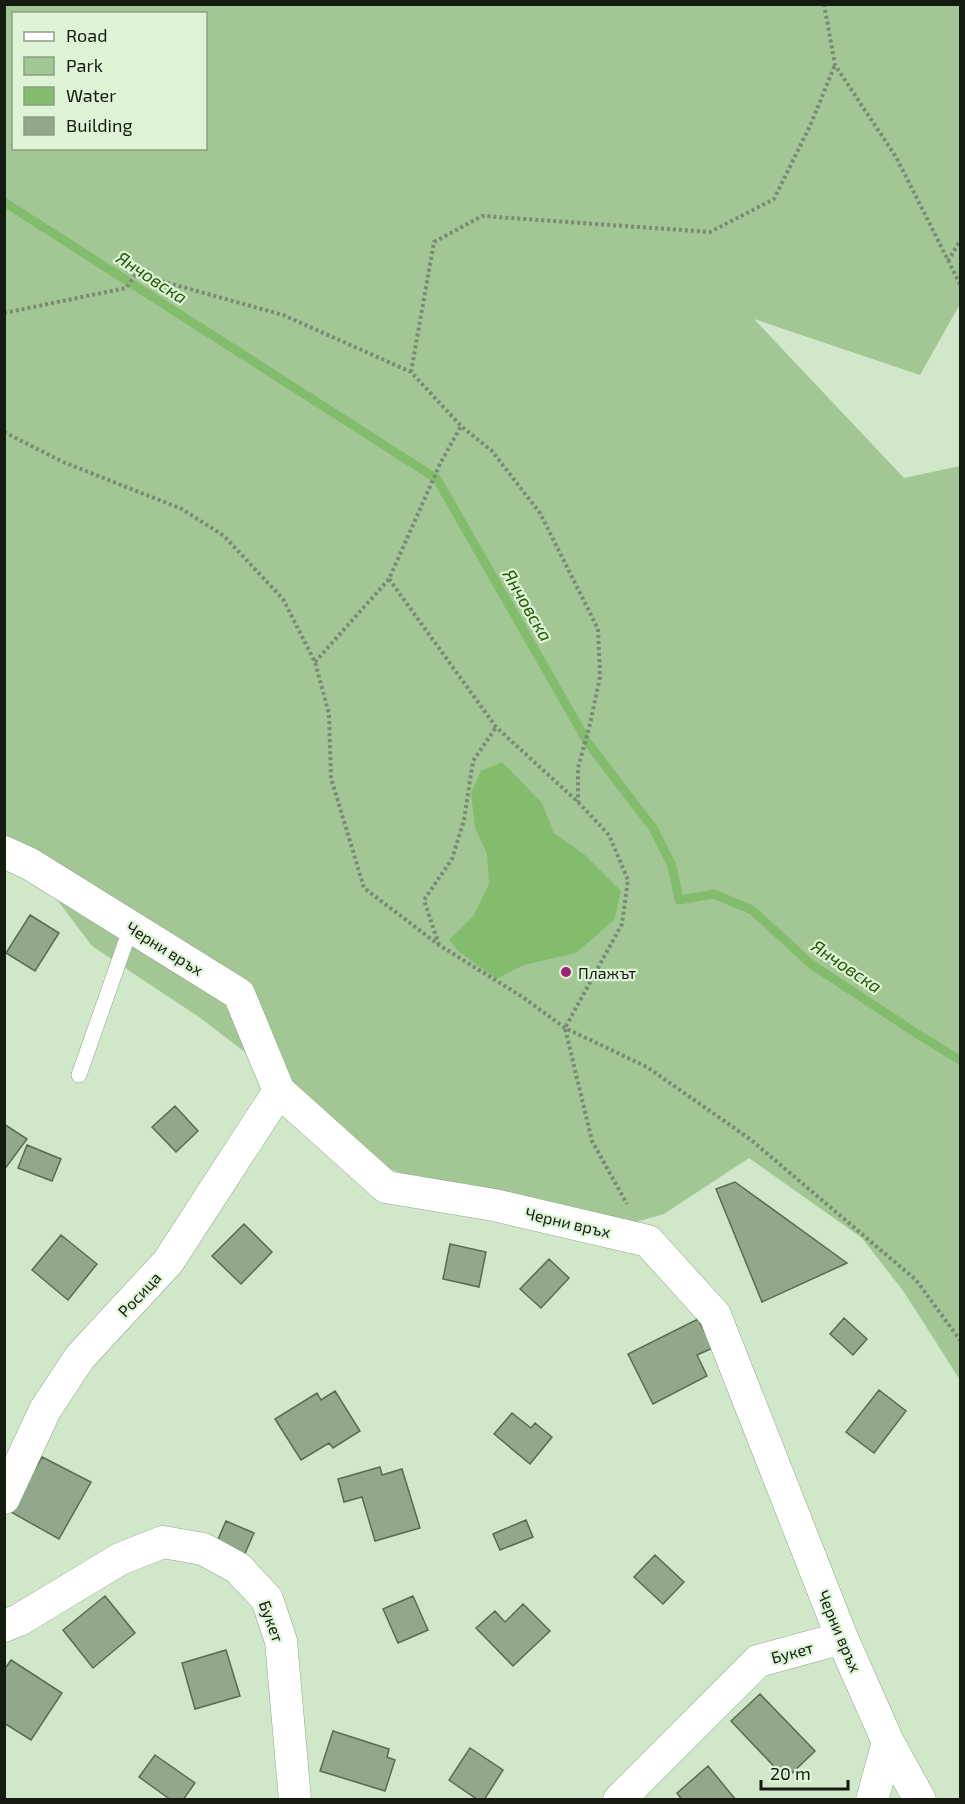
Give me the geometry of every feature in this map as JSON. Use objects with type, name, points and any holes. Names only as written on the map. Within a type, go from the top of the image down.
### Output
[{"type":"street","name":"Черни връх","points":[[4,852],[30,864],[239,994],[279,1091],[386,1187],[494,1205],[648,1241],[715,1315],[842,1638],[888,1742],[920,1800]]},
{"type":"street","name":"Росица","points":[[4,1498],[45,1410],[80,1357],[168,1262],[279,1091]]},
{"type":"street","name":"Букет","points":[[4,1626],[19,1620],[120,1559],[163,1542],[203,1549],[238,1568],[267,1599],[281,1641],[295,1800]]},
{"type":"street","name":"Букет","points":[[619,1800],[758,1661],[842,1638]]},
{"type":"street","points":[[872,1800],[888,1742]]},
{"type":"lane","points":[[80,1076],[131,927]]},
{"type":"path","points":[[824,4],[835,65],[896,158],[960,284]]},
{"type":"path","points":[[411,372],[434,242],[482,216],[711,232],[774,199],[810,126],[835,65]]},
{"type":"path","points":[[947,261],[960,241]]},
{"type":"path","points":[[4,313],[126,288],[135,274],[283,315],[411,372],[461,426],[492,451],[540,513],[598,629],[600,677],[578,768],[578,802]]},
{"type":"path","points":[[315,662],[389,579],[440,464],[461,426]]},
{"type":"path","points":[[4,432],[63,462],[182,508],[224,536],[283,599],[315,662],[329,714],[331,778],[364,888],[439,945],[524,998],[564,1028],[647,1067],[750,1139],[916,1280],[960,1340]]},
{"type":"path","points":[[389,579],[496,726],[578,802],[609,835],[628,880],[622,924],[564,1028],[592,1142],[648,1241]]},
{"type":"path","points":[[439,945],[424,900],[452,859],[464,820],[472,761],[496,726]]},
{"type":"green space","points":[[4,5],[960,5],[960,304],[920,375],[754,319],[904,478],[960,466],[960,1380],[904,1292],[862,1238],[749,1158],[664,1214],[587,1236],[371,1163],[312,1103],[199,1017],[92,946],[30,864],[5,851]]},
{"type":"water","points":[[502,762],[542,803],[554,833],[585,855],[621,891],[614,920],[576,953],[524,965],[496,979],[458,951],[449,940],[474,915],[489,884],[487,854],[475,828],[471,793],[481,771]]},
{"type":"building","points":[[30,915],[59,933],[35,971],[6,953]]},
{"type":"building","points":[[175,1106],[198,1131],[176,1152],[152,1127]]},
{"type":"building","points":[[4,1124],[27,1139],[4,1170]]},
{"type":"building","points":[[27,1145],[61,1159],[52,1181],[18,1168]]},
{"type":"building","points":[[735,1182],[847,1263],[762,1302],[716,1189]]},
{"type":"building","points":[[244,1224],[272,1252],[241,1284],[212,1256]]},
{"type":"building","points":[[61,1235],[97,1264],[68,1300],[32,1270]]},
{"type":"building","points":[[450,1244],[486,1252],[479,1287],[443,1279]]},
{"type":"building","points":[[549,1259],[569,1278],[541,1308],[520,1289]]},
{"type":"building","points":[[844,1318],[867,1339],[853,1355],[830,1334]]},
{"type":"building","points":[[698,1319],[713,1348],[697,1355],[707,1376],[653,1404],[628,1354]]},
{"type":"building","points":[[879,1390],[906,1411],[874,1453],[846,1432]]},
{"type":"building","points":[[335,1391],[360,1431],[333,1448],[329,1443],[301,1460],[275,1419],[317,1393],[321,1400]]},
{"type":"building","points":[[512,1413],[531,1428],[535,1423],[552,1437],[530,1464],[494,1434]]},
{"type":"building","points":[[42,1457],[91,1482],[59,1539],[11,1512]]},
{"type":"building","points":[[380,1467],[382,1475],[402,1469],[420,1528],[375,1541],[362,1497],[344,1502],[338,1479]]},
{"type":"building","points":[[526,1520],[533,1537],[500,1550],[493,1534]]},
{"type":"building","points":[[226,1521],[254,1533],[243,1558],[215,1546]]},
{"type":"building","points":[[655,1555],[684,1582],[663,1604],[634,1577]]},
{"type":"building","points":[[105,1596],[135,1633],[93,1668],[63,1630]]},
{"type":"building","points":[[413,1596],[428,1630],[398,1643],[383,1609]]},
{"type":"building","points":[[523,1604],[550,1631],[513,1666],[476,1628],[495,1611],[505,1622]]},
{"type":"building","points":[[226,1650],[240,1696],[195,1709],[182,1663]]},
{"type":"building","points":[[11,1660],[62,1693],[31,1740],[4,1723],[4,1670]]},
{"type":"building","points":[[760,1694],[815,1751],[786,1779],[731,1721]]},
{"type":"building","points":[[333,1731],[389,1749],[387,1757],[395,1760],[385,1791],[320,1771]]},
{"type":"building","points":[[470,1748],[503,1770],[484,1800],[478,1800],[449,1780]]},
{"type":"building","points":[[155,1755],[195,1783],[183,1800],[171,1800],[139,1777]]},
{"type":"building","points":[[708,1766],[736,1800],[682,1800],[677,1793]]},
{"type":"waterway","name":"Янчовска","points":[[4,202],[437,479],[588,743],[653,828],[672,866],[679,900],[714,894],[752,910],[811,964],[960,1060]]},
{"type":"place","name":"Плажът","points":[[566,972]]}]
